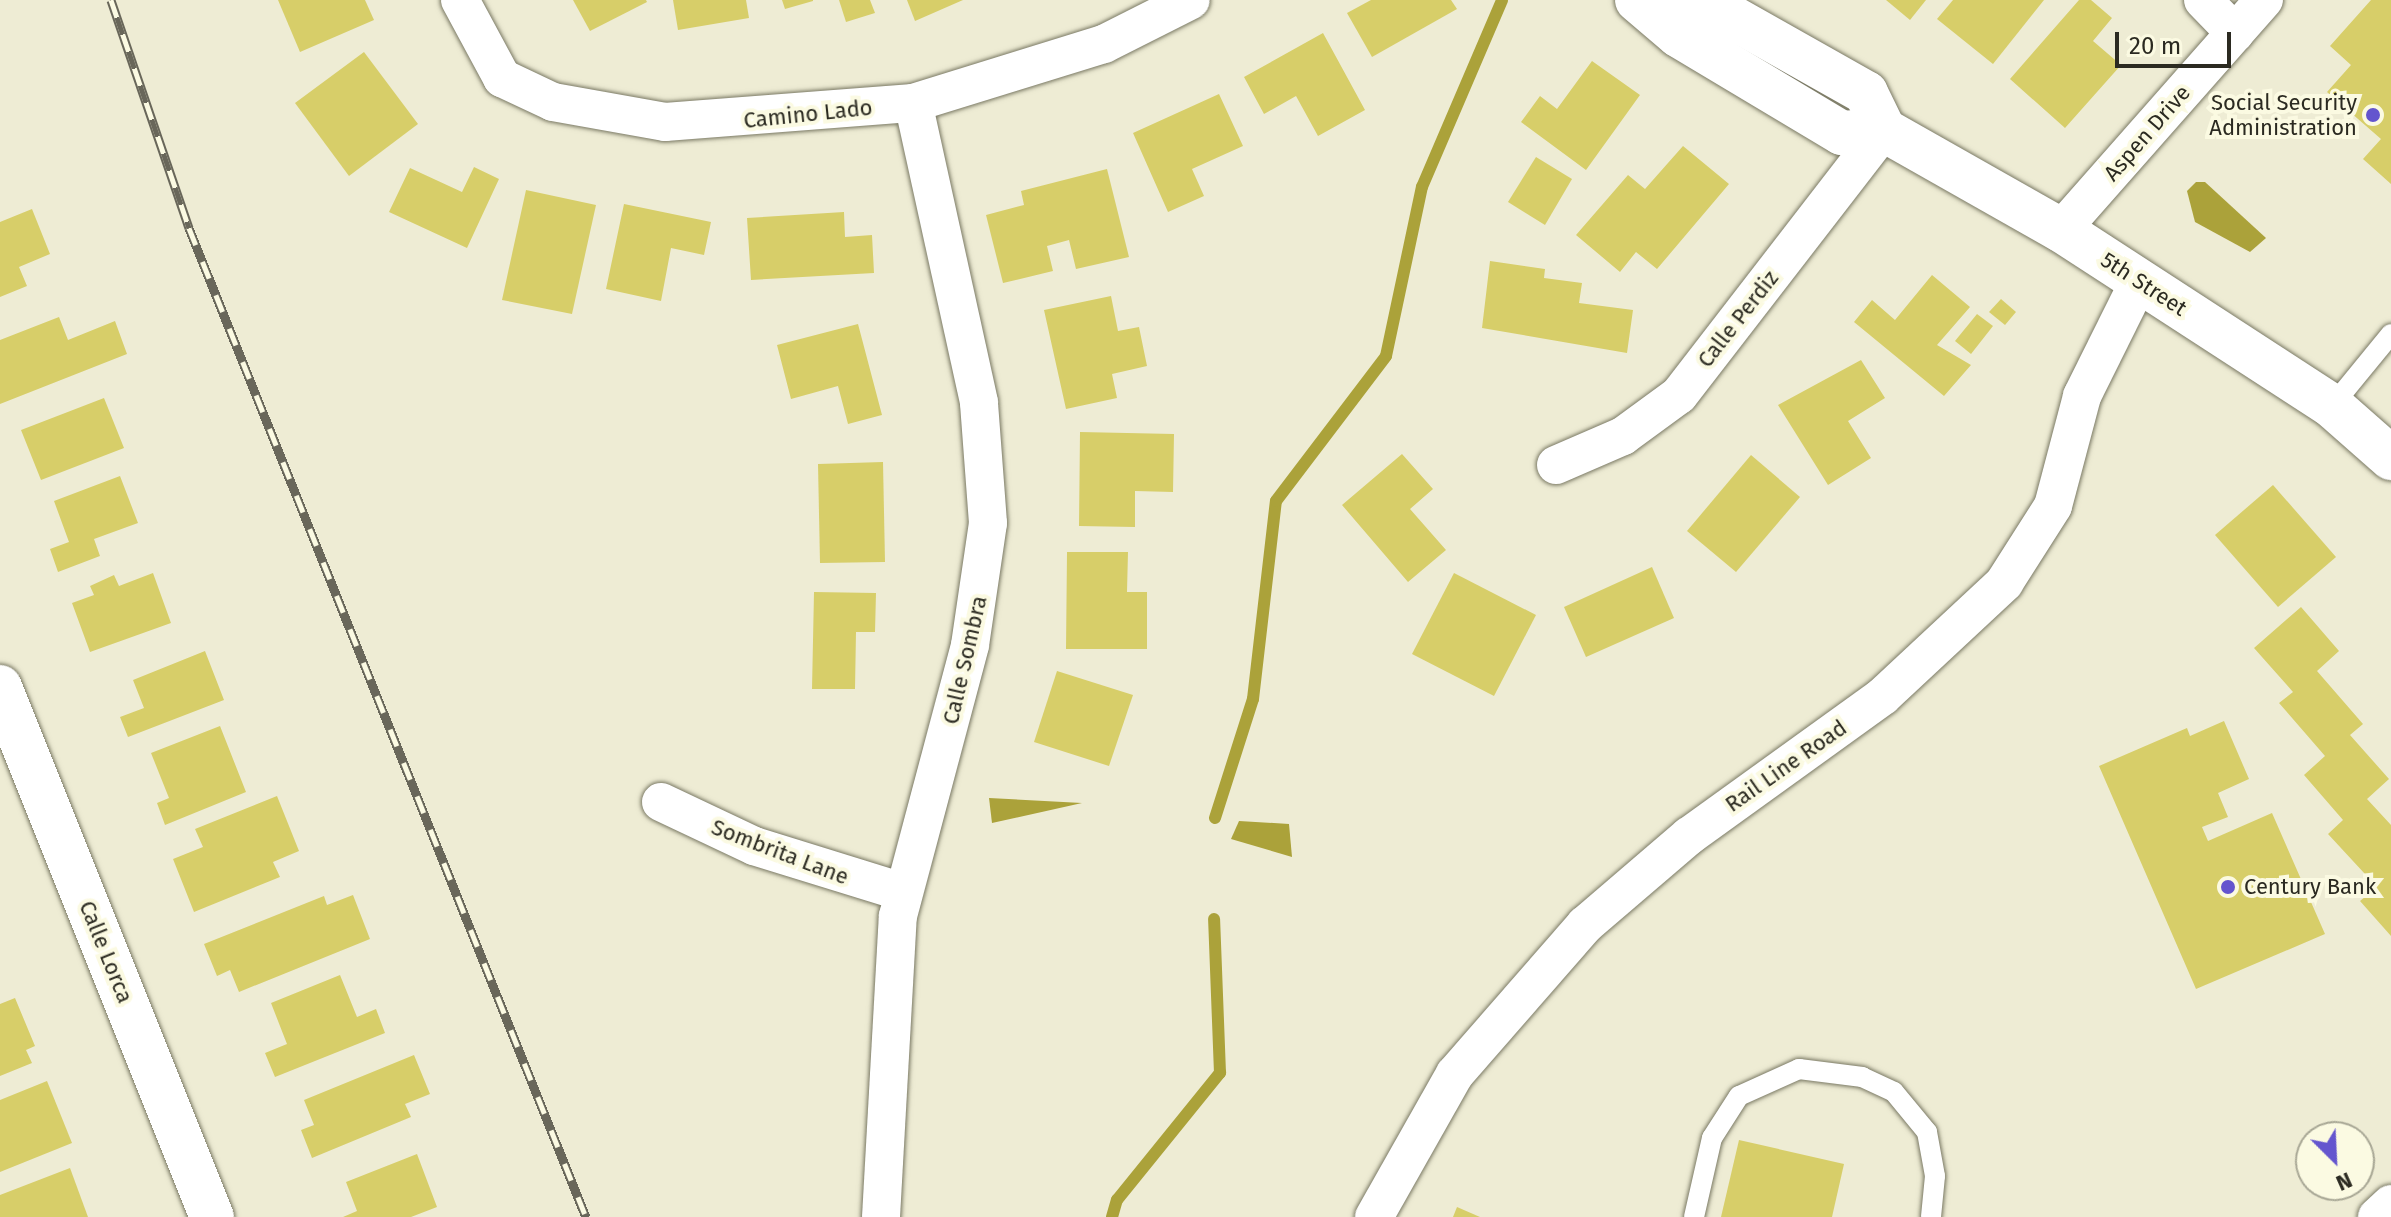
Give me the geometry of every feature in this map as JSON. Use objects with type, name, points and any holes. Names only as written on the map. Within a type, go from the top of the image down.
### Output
[{"type":"street","name":"Camino Lado","points":[[460,0],[502,78],[553,102],[665,122],[730,122],[913,103],[1104,44],[1191,0]]},
{"type":"street","points":[[1637,0],[1678,35],[1842,133],[1884,130],[1866,93],[1853,85],[1710,5],[1654,0]]},
{"type":"street","points":[[2203,0],[2235,33]]},
{"type":"street","name":"Aspen Drive","points":[[2061,230],[2264,0]]},
{"type":"street","name":"Calle Sombra","points":[[881,1217],[892,966],[903,892],[970,645],[988,523],[979,402],[913,103]]},
{"type":"street","name":"5th Street","points":[[1884,130],[2061,230],[2332,406],[2391,458]]},
{"type":"street","name":"Calle Perdiz","points":[[1556,465],[1623,436],[1679,395],[1884,130]]},
{"type":"street","name":"Rail Line Road","points":[[1374,1217],[1455,1074],[1574,936],[1689,836],[1883,696],[2004,583],[2053,506],[2082,396],[2139,281]]},
{"type":"street","name":"Calle Lorca","points":[[0,687],[212,1217]]},
{"type":"street","name":"Sombrita Lane","points":[[661,802],[754,846],[903,892]]},
{"type":"street","points":[[2377,1217],[2391,1204]]},
{"type":"lane","points":[[2332,406],[2391,334]]},
{"type":"lane","points":[[1694,1217],[1712,1138],[1739,1096],[1799,1069],[1862,1077],[1894,1092],[1927,1132],[1935,1176],[1931,1217]]},
{"type":"shaded area","points":[[2196,182],[2205,182],[2266,238],[2250,252],[2195,222],[2187,191]]},
{"type":"shaded area","points":[[989,798],[1082,803],[992,823]]},
{"type":"shaded area","points":[[1239,821],[1289,824],[1292,857],[1231,839]]},
{"type":"building","points":[[278,0],[365,0],[374,20],[300,52]]},
{"type":"building","points":[[573,0],[646,0],[647,2],[590,31]]},
{"type":"building","points":[[673,0],[746,0],[749,18],[678,30]]},
{"type":"building","points":[[782,0],[813,0],[813,1],[785,9]]},
{"type":"building","points":[[839,0],[870,0],[875,13],[846,22]]},
{"type":"building","points":[[907,0],[963,0],[915,21]]},
{"type":"building","points":[[1371,0],[1451,0],[1457,9],[1372,57],[1347,13]]},
{"type":"building","points":[[1886,0],[1926,0],[1910,20]]},
{"type":"building","points":[[1953,0],[2044,0],[1993,64],[1937,19]]},
{"type":"building","points":[[2079,0],[2091,0],[2112,18],[2093,41],[2121,65],[2065,128],[2010,79]]},
{"type":"building","name":"Social Security Administration","points":[[2371,0],[2391,0],[2391,184],[2363,159],[2381,139],[2327,92],[2351,65],[2330,46]]},
{"type":"building","points":[[1323,33],[1365,110],[1318,136],[1296,96],[1264,114],[1244,77]]},
{"type":"building","points":[[364,52],[418,124],[349,176],[295,103]]},
{"type":"building","points":[[1592,61],[1640,95],[1586,170],[1521,122],[1540,96],[1557,109]]},
{"type":"building","points":[[1219,94],[1243,146],[1192,169],[1204,196],[1168,212],[1133,133]]},
{"type":"building","points":[[1683,146],[1729,184],[1657,269],[1636,252],[1620,272],[1576,235],[1628,175],[1645,189]]},
{"type":"building","points":[[1536,157],[1572,179],[1545,225],[1508,202]]},
{"type":"building","points":[[474,167],[499,179],[467,248],[389,212],[410,168],[462,192]]},
{"type":"building","points":[[1107,169],[1129,257],[1076,269],[1069,240],[1047,246],[1053,271],[1003,283],[986,215],[1024,205],[1021,191]]},
{"type":"building","points":[[526,190],[596,205],[572,314],[502,300]]},
{"type":"building","points":[[624,204],[711,222],[704,255],[671,248],[661,301],[606,289]]},
{"type":"building","points":[[32,209],[50,254],[19,267],[27,286],[0,297],[0,222]]},
{"type":"building","points":[[844,212],[845,237],[872,235],[874,273],[751,280],[747,218]]},
{"type":"building","points":[[1490,261],[1545,269],[1544,278],[1582,283],[1579,303],[1633,310],[1627,353],[1482,328]]},
{"type":"building","points":[[1932,275],[1970,307],[1937,345],[1971,365],[1944,396],[1854,322],[1872,300],[1895,320]]},
{"type":"building","points":[[1111,296],[1118,331],[1139,327],[1147,366],[1112,374],[1117,398],[1066,409],[1044,310]]},
{"type":"building","points":[[2001,299],[2016,312],[2005,325],[1989,312]]},
{"type":"building","points":[[1977,314],[1993,326],[1971,354],[1955,341]]},
{"type":"building","points":[[59,317],[68,340],[115,321],[127,354],[0,404],[0,340]]},
{"type":"building","points":[[858,324],[882,415],[848,424],[838,386],[791,399],[777,345]]},
{"type":"building","points":[[1861,360],[1885,398],[1848,421],[1871,458],[1828,485],[1778,405]]},
{"type":"building","points":[[104,398],[124,448],[41,480],[21,430]]},
{"type":"building","points":[[1080,432],[1174,434],[1173,492],[1135,491],[1135,527],[1079,526]]},
{"type":"building","points":[[1402,454],[1433,489],[1410,509],[1446,550],[1408,582],[1342,505]]},
{"type":"building","points":[[1751,455],[1800,497],[1736,572],[1687,531]]},
{"type":"building","points":[[883,462],[885,562],[820,563],[818,464]]},
{"type":"building","points":[[120,476],[138,523],[94,539],[100,556],[58,572],[50,549],[69,542],[54,501]]},
{"type":"building","points":[[2273,485],[2336,557],[2278,607],[2215,535]]},
{"type":"building","points":[[1067,552],[1128,552],[1127,592],[1147,592],[1147,649],[1066,649]]},
{"type":"building","points":[[1652,567],[1674,618],[1586,657],[1564,607]]},
{"type":"building","points":[[153,573],[171,623],[90,652],[72,603],[94,595],[90,586],[114,575],[119,586]]},
{"type":"building","points":[[1454,573],[1536,615],[1494,696],[1412,654]]},
{"type":"building","points":[[814,592],[876,593],[875,632],[856,632],[855,689],[812,689]]},
{"type":"building","points":[[2301,607],[2339,651],[2317,671],[2363,724],[2350,735],[2389,779],[2367,799],[2391,825],[2391,936],[2360,901],[2377,887],[2328,834],[2343,820],[2304,775],[2325,756],[2279,703],[2293,692],[2254,648]]},
{"type":"building","points":[[205,651],[224,700],[128,737],[120,717],[144,708],[133,680]]},
{"type":"building","points":[[1057,671],[1133,695],[1109,766],[1034,742]]},
{"type":"building","name":"Century Bank","points":[[2224,721],[2249,779],[2218,793],[2228,817],[2202,827],[2208,841],[2272,813],[2325,934],[2196,989],[2099,766],[2187,728],[2190,736]]},
{"type":"building","points":[[220,726],[246,792],[165,825],[157,803],[169,798],[151,753]]},
{"type":"building","points":[[277,796],[299,851],[273,862],[280,877],[194,912],[173,859],[203,847],[195,829]]},
{"type":"building","points":[[353,895],[370,939],[239,992],[230,970],[217,976],[204,944],[324,896],[327,905]]},
{"type":"building","points":[[340,975],[357,1017],[376,1009],[385,1033],[275,1077],[265,1053],[287,1044],[271,1003]]},
{"type":"building","points":[[15,998],[35,1046],[26,1050],[32,1063],[0,1076],[0,1004]]},
{"type":"building","points":[[414,1055],[430,1094],[405,1104],[411,1117],[312,1158],[301,1130],[314,1125],[304,1100]]},
{"type":"building","points":[[47,1081],[72,1143],[0,1172],[0,1100]]},
{"type":"building","points":[[1739,1140],[1844,1164],[1832,1217],[1721,1217]]},
{"type":"building","points":[[417,1154],[437,1207],[411,1217],[343,1217],[357,1211],[346,1182]]},
{"type":"building","points":[[70,1168],[88,1217],[0,1217],[0,1195]]},
{"type":"building","points":[[1457,1207],[1480,1217],[1453,1217]]},
{"type":"waterway","points":[[1215,818],[1253,699],[1276,501],[1386,356],[1422,187],[1502,0]]},
{"type":"waterway","points":[[1112,1217],[1117,1200],[1220,1073],[1214,919]]},
{"type":"railway","points":[[111,0],[189,228],[586,1217]]},
{"type":"place","name":"Social Security Administration","points":[[2373,115]]},
{"type":"place","name":"Century Bank","points":[[2228,887]]}]
